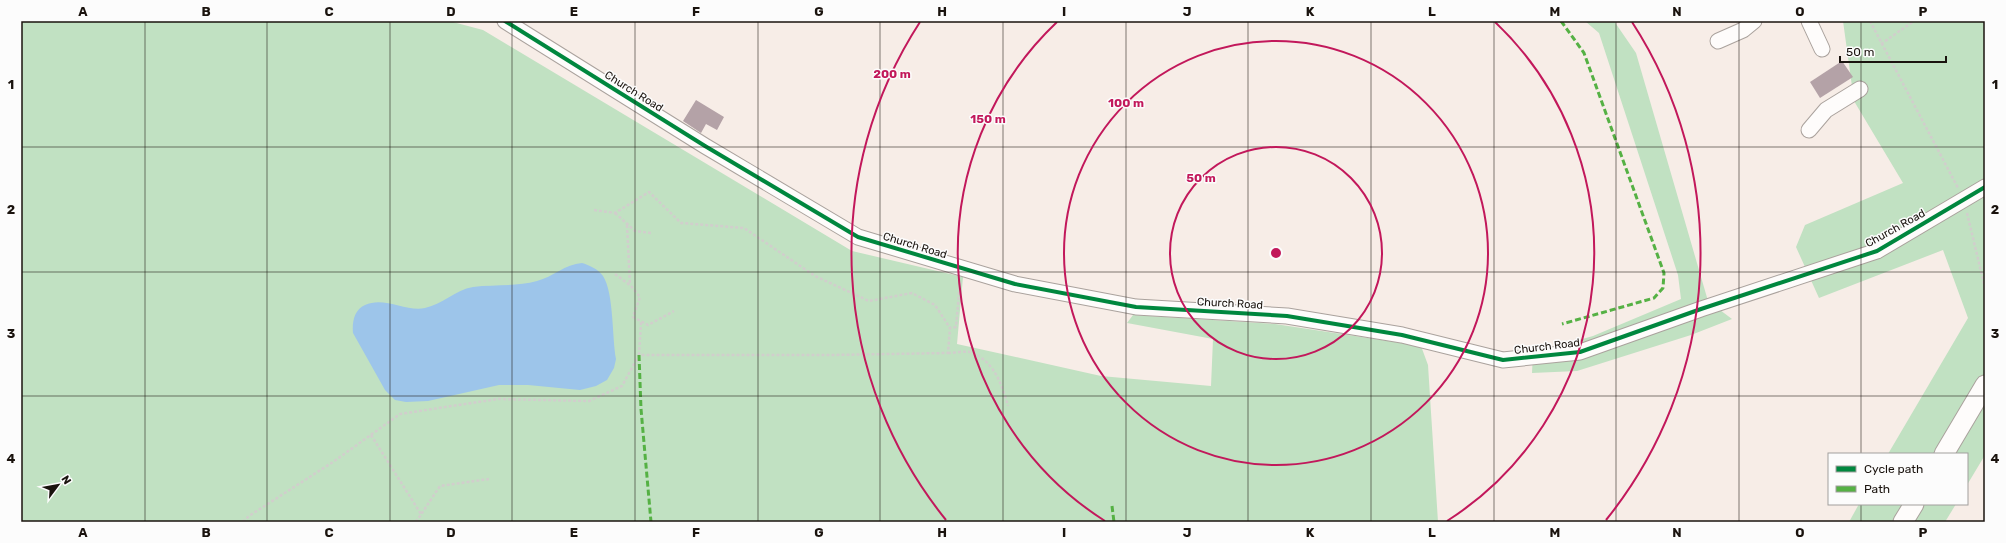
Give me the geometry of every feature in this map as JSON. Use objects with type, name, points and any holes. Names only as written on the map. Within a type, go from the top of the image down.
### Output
[{"type":"main road","points":[[1945,453],[1985,385]]},
{"type":"main road","points":[[1903,522],[1913,505]]},
{"type":"street","name":"Church Road","points":[[505,21],[705,146],[858,237],[1015,284],[1136,307],[1287,316],[1402,335],[1503,360],[1580,352],[1701,309],[1877,251],[1985,187]]},
{"type":"street","points":[[1718,41],[1743,30],[1754,21]]},
{"type":"street","points":[[1809,21],[1822,49]]},
{"type":"street","points":[[1809,130],[1826,110],[1860,90]]},
{"type":"path","points":[[1870,21],[1964,199],[1985,288]]},
{"type":"path","points":[[1881,44],[1914,21]]},
{"type":"path","points":[[615,213],[649,192],[681,223],[744,228],[815,276],[869,301],[912,293],[935,305],[950,328],[948,353]]},
{"type":"path","points":[[594,210],[615,213],[635,231],[651,233]]},
{"type":"path","points":[[627,225],[630,286]]},
{"type":"path","points":[[615,274],[630,286],[640,297],[634,317],[648,325],[674,311]]},
{"type":"path","points":[[950,328],[956,327],[960,281],[967,282]]},
{"type":"path","points":[[243,522],[249,516],[333,462],[400,414],[498,399],[589,401],[622,386],[639,354],[641,321]]},
{"type":"path","points":[[639,354],[832,356],[972,352],[990,365],[1001,382],[1008,406]]},
{"type":"path","points":[[371,435],[421,514]]},
{"type":"path","points":[[416,522],[440,486],[489,479]]},
{"type":"green space","points":[[21,21],[449,21],[483,30],[852,251],[963,277],[957,344],[1101,376],[1211,386],[1213,339],[1127,323],[1133,315],[1275,324],[1421,346],[1428,365],[1438,522],[21,522]]},
{"type":"green space","points":[[1585,21],[1614,21],[1636,53],[1708,301],[1732,319],[1691,335],[1577,371],[1532,373],[1533,353],[1593,336],[1681,299],[1678,275],[1599,33]]},
{"type":"green space","points":[[1843,21],[1985,21],[1985,455],[1968,483],[1968,453],[1889,453],[1968,318],[1943,250],[1819,298],[1796,247],[1805,225],[1903,183],[1854,101]]},
{"type":"green space","points":[[1858,505],[1955,505],[1945,522],[1849,522]]},
{"type":"water","points":[[582,263],[599,271],[603,276],[607,284],[611,304],[616,359],[614,368],[607,380],[596,386],[580,390],[528,385],[499,385],[428,401],[406,402],[395,400],[385,390],[353,333],[354,317],[358,310],[365,305],[380,302],[410,308],[425,308],[460,291],[473,287],[529,283],[543,279],[570,266]]},
{"type":"building","points":[[1842,61],[1853,77],[1820,98],[1810,82]]},
{"type":"building","points":[[696,100],[724,117],[717,130],[706,124],[701,133],[683,121]]},
{"type":"marked path","points":[[1561,21],[1584,53],[1664,273],[1663,288],[1654,298],[1562,324]]},
{"type":"marked path","points":[[639,355],[641,409],[651,522]]},
{"type":"marked path","points":[[1112,506],[1114,522]]},
{"type":"cycle path","points":[[505,21],[705,146],[858,237],[1015,284],[1136,307],[1287,316],[1402,335],[1503,360],[1580,352],[1701,309],[1877,251],[1985,187]]}]
